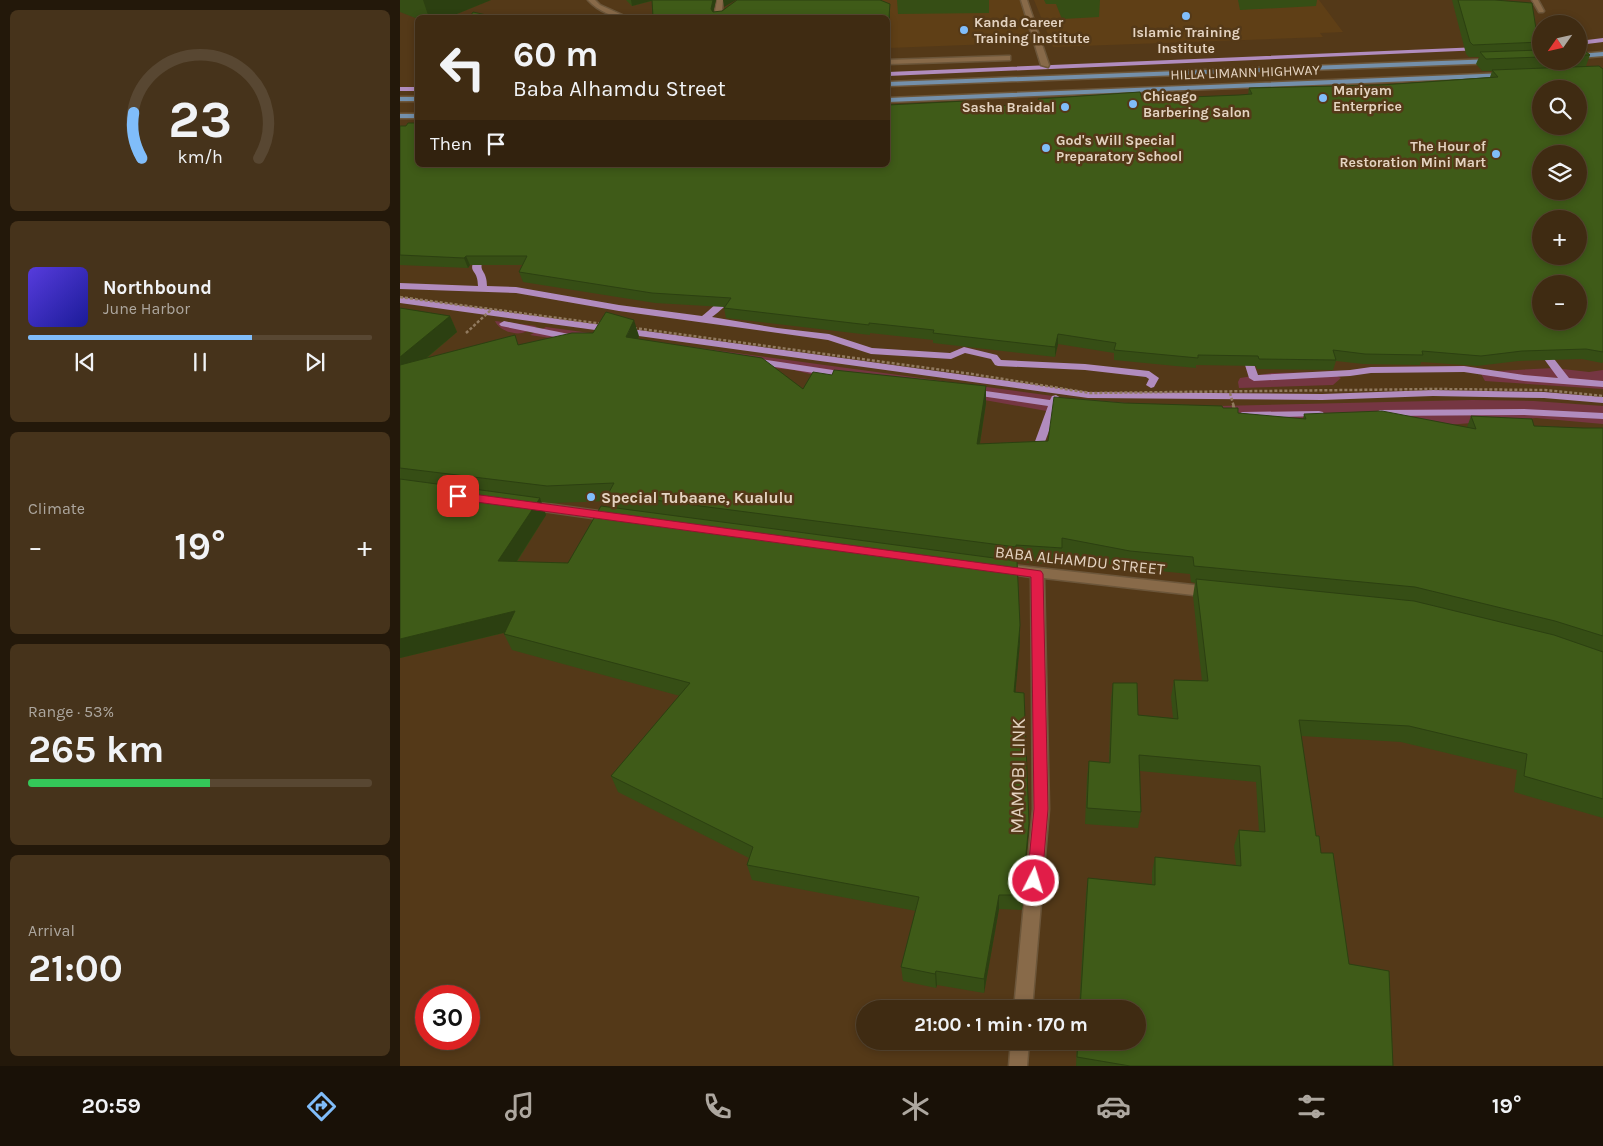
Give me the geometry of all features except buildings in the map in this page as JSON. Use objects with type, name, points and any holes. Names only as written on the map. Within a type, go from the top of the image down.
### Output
[{"type":"main road","points":[[1588,55],[1603,54]]},
{"type":"main road","name":"HILLA LIMANN HIGHWAY","points":[[890,84],[1504,61]]},
{"type":"main road","name":"HILLA LIMANN HIGHWAY","points":[[890,100],[1515,74]]},
{"type":"main road","points":[[400,99],[415,100]]},
{"type":"main road","points":[[400,116],[415,116]]},
{"type":"street","points":[[591,0],[598,6],[619,15]]},
{"type":"street","points":[[720,0],[720,15]]},
{"type":"street","points":[[1024,0],[1045,65]]},
{"type":"street","points":[[1535,0],[1541,11]]},
{"type":"street","points":[[890,62],[1007,58]]},
{"type":"street","points":[[516,504],[622,518]]},
{"type":"street","name":"BABA ALHAMDU STREET","points":[[989,567],[1037,574],[1222,593]]},
{"type":"street","name":"MAMOBI LINK","points":[[1024,1000],[1041,809],[1037,574]]},
{"type":"street","points":[[1018,1066],[1019,1050]]},
{"type":"path","points":[[400,296],[610,325]]},
{"type":"path","points":[[466,333],[492,309]]},
{"type":"path","points":[[629,328],[972,374],[1090,393],[1230,393],[1444,389],[1545,390],[1603,396]]},
{"type":"path","points":[[1230,393],[1237,418]]},
{"type":"shaded area","name":"Kanda Career Training Institute","points":[[852,0],[1028,0],[1044,42],[890,48],[890,15],[850,15]]},
{"type":"shaded area","name":"Islamic Training Institute","points":[[1034,0],[1319,0],[1343,32],[1320,33],[1323,37],[1053,47]]},
{"type":"shaded area","points":[[495,321],[537,326],[524,332],[514,333],[502,329]]},
{"type":"shaded area","points":[[546,327],[1068,398],[1177,407],[1472,400],[1534,401],[1603,406],[1603,424],[1536,418],[1421,427],[1063,414],[962,396],[826,378],[794,370],[719,363],[530,335]]},
{"type":"shaded area","points":[[1554,368],[1589,372],[1603,370],[1603,389],[1485,381],[1480,372]]},
{"type":"shaded area","points":[[1328,372],[1341,378],[1333,385],[1239,388],[1238,382],[1240,378],[1272,373]]},
{"type":"waterway","points":[[1588,42],[1603,40]]},
{"type":"waterway","points":[[890,74],[1480,49]]},
{"type":"waterway","points":[[400,89],[415,89]]},
{"type":"waterway","points":[[482,289],[482,278],[476,270],[476,264],[484,252]]},
{"type":"waterway","points":[[400,286],[482,289]]},
{"type":"waterway","points":[[482,289],[516,290],[619,308],[829,337],[871,351],[951,356],[964,350],[994,357],[998,363],[1085,367],[1149,374],[1154,378],[1151,385]]},
{"type":"waterway","points":[[704,319],[721,306],[729,296]]},
{"type":"waterway","points":[[400,300],[1088,395],[1322,397],[1433,393],[1544,395],[1603,400]]},
{"type":"waterway","points":[[504,324],[574,338]]},
{"type":"waterway","points":[[1541,348],[1565,380]]},
{"type":"waterway","points":[[1246,352],[1254,378],[1350,373],[1371,370],[1464,369],[1524,378],[1603,384]]},
{"type":"waterway","points":[[753,361],[846,375]]},
{"type":"waterway","points":[[971,392],[1054,403]]},
{"type":"waterway","points":[[1054,403],[1056,398]]},
{"type":"waterway","points":[[1035,455],[1054,403]]},
{"type":"waterway","points":[[1054,403],[1066,405]]},
{"type":"waterway","points":[[1380,413],[1524,412],[1603,416]]},
{"type":"waterway","points":[[1242,415],[1319,414]]},
{"type":"place","name":"Islamic Training Institute","points":[[1186,16]]},
{"type":"place","name":"Kanda Career Training Institute","points":[[964,30]]},
{"type":"place","name":"Mariyam Enterprice","points":[[1323,98]]},
{"type":"place","name":"Chicago Barbering Salon","points":[[1133,104]]},
{"type":"place","name":"Sasha Braidal","points":[[1065,107]]},
{"type":"place","name":"God's Will Special Preparatory School","points":[[1046,148]]},
{"type":"place","name":"The Hour of Restoration Mini Mart","points":[[1496,154]]},
{"type":"place","name":"Special Tubaane, Kualulu","points":[[591,497]]},
{"type":"route","points":[[458,496],[1037,574],[1041,809],[1034,881]]}]
